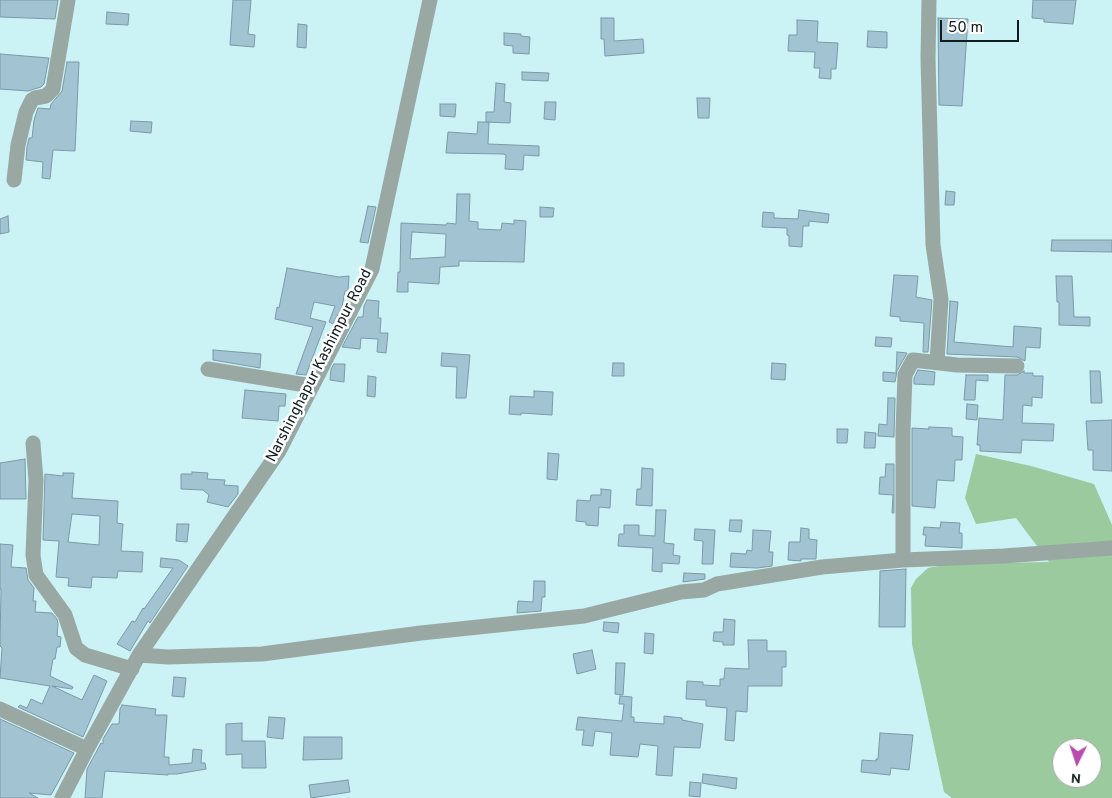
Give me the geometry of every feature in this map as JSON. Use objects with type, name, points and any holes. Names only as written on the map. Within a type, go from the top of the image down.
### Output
[{"type":"street","points":[[14,180],[18,145],[29,106],[34,98],[46,96],[53,89],[68,0]]},
{"type":"street","name":"Narshinghapur Kashimpur Road","points":[[62,798],[87,749],[140,655],[279,451],[372,269],[430,0]]},
{"type":"street","points":[[929,0],[928,59],[933,245],[942,299],[937,362]]},
{"type":"street","points":[[903,560],[905,375],[913,360],[957,365],[1017,366]]},
{"type":"street","points":[[208,369],[312,386]]},
{"type":"street","points":[[33,443],[36,480],[33,556],[36,575],[65,615],[76,648],[85,655],[132,669]]},
{"type":"street","points":[[140,655],[168,657],[262,654],[421,633],[584,616],[681,592],[704,590],[716,584],[822,567],[903,560],[1004,556],[1112,548]]},
{"type":"street","points":[[0,709],[87,749]]},
{"type":"green space","points":[[976,454],[1031,466],[1094,484],[1112,525],[1112,798],[952,798],[944,792],[912,644],[911,588],[916,579],[928,568],[950,564],[1049,562],[1016,518],[976,524],[965,498]]},
{"type":"building","points":[[0,0],[58,0],[55,19],[0,17]]},
{"type":"building","points":[[233,0],[251,0],[248,34],[255,35],[254,47],[230,45]]},
{"type":"building","points":[[1033,0],[1076,0],[1073,24],[1044,22],[1044,19],[1032,18]]},
{"type":"building","points":[[107,12],[129,14],[128,25],[106,24]]},
{"type":"building","points":[[601,18],[614,18],[614,41],[643,39],[644,53],[605,56],[604,39],[601,39]]},
{"type":"building","points":[[938,18],[968,19],[962,106],[939,105]]},
{"type":"building","points":[[797,20],[818,21],[817,42],[838,43],[836,69],[831,69],[831,79],[819,78],[820,68],[814,68],[815,52],[788,51],[789,35],[797,35]]},
{"type":"building","points":[[298,24],[307,25],[306,48],[297,47]]},
{"type":"building","points":[[868,31],[887,32],[887,48],[867,47]]},
{"type":"building","points":[[504,33],[521,34],[521,36],[530,37],[529,54],[513,53],[513,46],[504,45]]},
{"type":"building","points":[[0,54],[49,58],[44,84],[41,87],[28,91],[0,89]]},
{"type":"building","points":[[67,62],[79,62],[75,151],[53,150],[50,179],[42,178],[43,162],[26,160],[27,147],[29,138],[32,138],[34,120],[38,108],[50,109],[51,104],[62,91]]},
{"type":"building","points":[[522,72],[549,73],[548,81],[522,80]]},
{"type":"building","points":[[496,83],[505,84],[504,102],[511,103],[510,123],[486,122],[486,112],[494,112]]},
{"type":"building","points":[[697,98],[710,98],[709,118],[698,118]]},
{"type":"building","points":[[545,102],[556,102],[555,120],[544,119]]},
{"type":"building","points":[[440,104],[456,104],[455,117],[440,116]]},
{"type":"building","points":[[131,121],[152,122],[151,133],[130,131]]},
{"type":"building","points":[[478,122],[489,122],[488,144],[539,146],[539,156],[524,155],[523,170],[505,169],[506,155],[503,154],[446,153],[448,132],[477,134]]},
{"type":"building","points":[[946,191],[955,192],[954,205],[945,205]]},
{"type":"building","points":[[457,194],[470,194],[469,221],[478,222],[478,229],[501,230],[502,223],[514,224],[514,220],[526,221],[524,262],[459,261],[459,266],[440,267],[439,284],[408,282],[408,292],[397,292],[398,272],[400,272],[401,223],[456,224]],"holes":[[[412,232],[446,234],[445,257],[410,259]]]},
{"type":"building","points":[[368,206],[376,207],[368,243],[360,242]]},
{"type":"building","points":[[540,207],[554,208],[553,217],[540,217]]},
{"type":"building","points":[[799,210],[829,214],[828,223],[809,221],[809,226],[803,226],[802,247],[789,246],[787,228],[762,227],[763,212],[774,213],[774,218],[798,219]]},
{"type":"building","points":[[8,216],[9,232],[0,234],[0,219]]},
{"type":"building","points":[[1052,240],[1112,240],[1112,252],[1051,251]]},
{"type":"building","points":[[287,268],[339,277],[349,276],[348,291],[345,291],[342,307],[333,324],[329,322],[335,306],[314,302],[310,318],[326,322],[306,375],[296,374],[313,327],[275,319]]},
{"type":"building","points":[[894,275],[918,276],[916,297],[932,300],[928,352],[923,352],[924,323],[900,321],[900,317],[890,316]]},
{"type":"building","points":[[1056,276],[1072,276],[1074,317],[1090,317],[1090,326],[1059,325]]},
{"type":"building","points":[[367,300],[379,301],[378,318],[381,318],[380,333],[388,333],[386,353],[377,352],[378,339],[361,338],[360,349],[342,347],[358,317],[363,317],[364,306]]},
{"type":"building","points":[[950,301],[958,302],[954,342],[1013,347],[1014,326],[1041,328],[1040,348],[1026,347],[1025,361],[1017,357],[947,354]]},
{"type":"building","points":[[876,337],[892,338],[891,347],[875,346]]},
{"type":"building","points":[[213,350],[261,354],[260,368],[213,360]]},
{"type":"building","points":[[897,352],[907,353],[897,371],[895,382],[883,381],[883,372],[896,373]]},
{"type":"building","points":[[442,353],[470,355],[466,398],[456,398],[457,367],[441,366]]},
{"type":"building","points":[[613,363],[624,363],[624,376],[612,376]]},
{"type":"building","points":[[772,363],[786,364],[785,380],[771,379]]},
{"type":"building","points":[[334,364],[345,364],[344,382],[330,380],[331,369]]},
{"type":"building","points":[[918,370],[935,372],[934,385],[914,384],[914,378]]},
{"type":"building","points":[[1024,371],[1024,373],[1033,373],[1033,376],[1043,376],[1042,398],[1032,397],[1032,406],[1023,405],[1022,423],[1054,424],[1053,441],[1022,440],[1021,453],[980,451],[980,445],[977,445],[979,418],[1003,420],[1005,375],[1017,375]]},
{"type":"building","points":[[1090,371],[1100,371],[1102,403],[1091,403]]},
{"type":"building","points":[[966,375],[988,375],[988,381],[976,380],[975,400],[964,400]]},
{"type":"building","points":[[368,376],[376,377],[375,397],[367,396]]},
{"type":"building","points":[[245,390],[286,394],[285,406],[279,406],[278,421],[242,418]]},
{"type":"building","points":[[534,391],[553,392],[552,415],[509,414],[510,396],[534,397]]},
{"type":"building","points":[[888,398],[895,398],[894,437],[878,436],[879,424],[887,425]]},
{"type":"building","points":[[967,404],[978,405],[977,420],[966,419]]},
{"type":"building","points":[[1112,420],[1112,471],[1093,470],[1093,450],[1088,450],[1086,421]]},
{"type":"building","points":[[929,427],[952,428],[952,436],[963,437],[962,460],[955,460],[954,481],[937,480],[935,508],[912,506],[912,428],[929,429]]},
{"type":"building","points":[[837,429],[848,429],[847,443],[837,443]]},
{"type":"building","points":[[865,432],[876,433],[875,448],[864,448]]},
{"type":"building","points":[[548,453],[559,454],[557,480],[547,479]]},
{"type":"building","points":[[25,459],[26,499],[0,499],[0,463]]},
{"type":"building","points":[[886,464],[894,464],[894,513],[892,513],[893,495],[879,494],[880,477],[885,477]]},
{"type":"building","points":[[642,468],[653,469],[652,506],[636,505],[637,489],[641,489]]},
{"type":"building","points":[[192,472],[208,473],[207,479],[225,480],[224,485],[238,486],[238,494],[228,507],[207,502],[209,495],[203,490],[181,489],[181,474],[192,474]]},
{"type":"building","points":[[63,473],[74,473],[72,498],[118,501],[117,523],[123,524],[121,551],[143,552],[142,572],[118,571],[117,578],[92,577],[91,588],[68,586],[69,578],[56,577],[59,541],[43,540],[45,474],[63,476]],"holes":[[[72,514],[100,516],[99,545],[68,542]]]},
{"type":"building","points":[[601,489],[611,490],[610,508],[599,507],[598,526],[586,525],[586,522],[576,521],[577,500],[590,501],[591,495],[601,495]]},
{"type":"building","points":[[656,510],[666,510],[664,543],[674,544],[673,555],[680,556],[679,564],[662,563],[662,572],[652,571],[653,548],[618,546],[619,534],[624,534],[624,525],[639,525],[639,535],[655,536]]},
{"type":"building","points":[[730,520],[742,520],[741,532],[729,531]]},
{"type":"building","points":[[941,522],[960,523],[959,533],[962,533],[962,548],[925,546],[926,535],[923,535],[924,527],[940,528]]},
{"type":"building","points":[[177,524],[189,524],[187,542],[176,541]]},
{"type":"building","points":[[801,528],[809,529],[809,539],[817,540],[816,559],[788,560],[789,542],[800,542]]},
{"type":"building","points":[[695,529],[715,530],[713,564],[702,564],[703,541],[694,540]]},
{"type":"building","points":[[753,530],[771,531],[769,552],[773,552],[772,566],[757,568],[730,567],[731,553],[746,554],[747,550],[752,551]]},
{"type":"building","points":[[0,544],[13,545],[11,567],[26,568],[28,580],[34,588],[33,601],[36,601],[35,612],[52,613],[57,619],[57,636],[61,637],[60,647],[57,647],[50,676],[73,687],[72,689],[52,686],[82,700],[94,675],[107,681],[83,737],[18,707],[20,705],[27,708],[31,699],[42,704],[50,686],[0,678],[2,648],[0,646]]},
{"type":"building","points":[[161,558],[179,560],[188,566],[150,623],[148,621],[130,651],[117,644],[132,621],[135,622],[143,608],[173,568],[160,567]]},
{"type":"building","points":[[906,569],[905,627],[879,627],[880,571]]},
{"type":"building","points":[[684,573],[705,574],[705,579],[683,582]]},
{"type":"building","points":[[534,581],[545,581],[545,597],[542,597],[541,611],[517,613],[518,601],[533,602]]},
{"type":"building","points":[[724,619],[735,620],[734,645],[723,645],[723,642],[713,641],[714,632],[723,632]]},
{"type":"building","points":[[604,622],[619,623],[618,633],[603,631]]},
{"type":"building","points":[[645,633],[654,634],[653,654],[644,653]]},
{"type":"building","points":[[748,640],[767,640],[767,651],[786,651],[786,667],[782,667],[782,686],[748,686],[747,712],[736,711],[734,741],[725,740],[727,708],[706,706],[706,700],[686,699],[687,681],[703,682],[703,685],[720,686],[720,679],[724,679],[725,668],[749,669]]},
{"type":"building","points":[[592,650],[596,669],[577,674],[573,654]]},
{"type":"building","points":[[616,663],[625,663],[623,695],[615,694]]},
{"type":"building","points":[[174,677],[186,678],[184,697],[172,696]]},
{"type":"building","points":[[620,696],[632,697],[631,717],[634,717],[634,722],[664,724],[664,716],[682,718],[682,720],[703,724],[700,748],[674,747],[672,776],[656,775],[658,746],[640,744],[638,757],[610,755],[612,733],[595,731],[593,746],[582,745],[584,730],[576,730],[578,717],[622,721],[624,704],[619,704]]},
{"type":"building","points":[[122,705],[156,709],[155,715],[167,715],[164,757],[169,757],[169,765],[192,763],[193,749],[202,750],[201,763],[205,763],[206,769],[168,775],[105,771],[102,798],[85,798],[87,769],[101,743],[103,744],[103,739],[112,724],[119,724]]},
{"type":"building","points":[[269,717],[285,718],[283,739],[267,737]]},
{"type":"building","points":[[0,719],[74,753],[51,795],[29,793],[38,798],[0,798]]},
{"type":"building","points":[[242,723],[242,741],[265,741],[266,768],[242,768],[242,754],[226,755],[226,724]]},
{"type":"building","points":[[880,733],[913,735],[909,770],[891,768],[890,775],[861,772],[862,760],[876,761],[878,759]]},
{"type":"building","points":[[304,737],[342,737],[342,759],[303,760]]},
{"type":"building","points":[[703,774],[737,778],[736,789],[702,783]]},
{"type":"building","points":[[348,780],[350,792],[311,798],[309,785]]},
{"type":"building","points":[[690,782],[701,783],[700,797],[689,796]]}]
